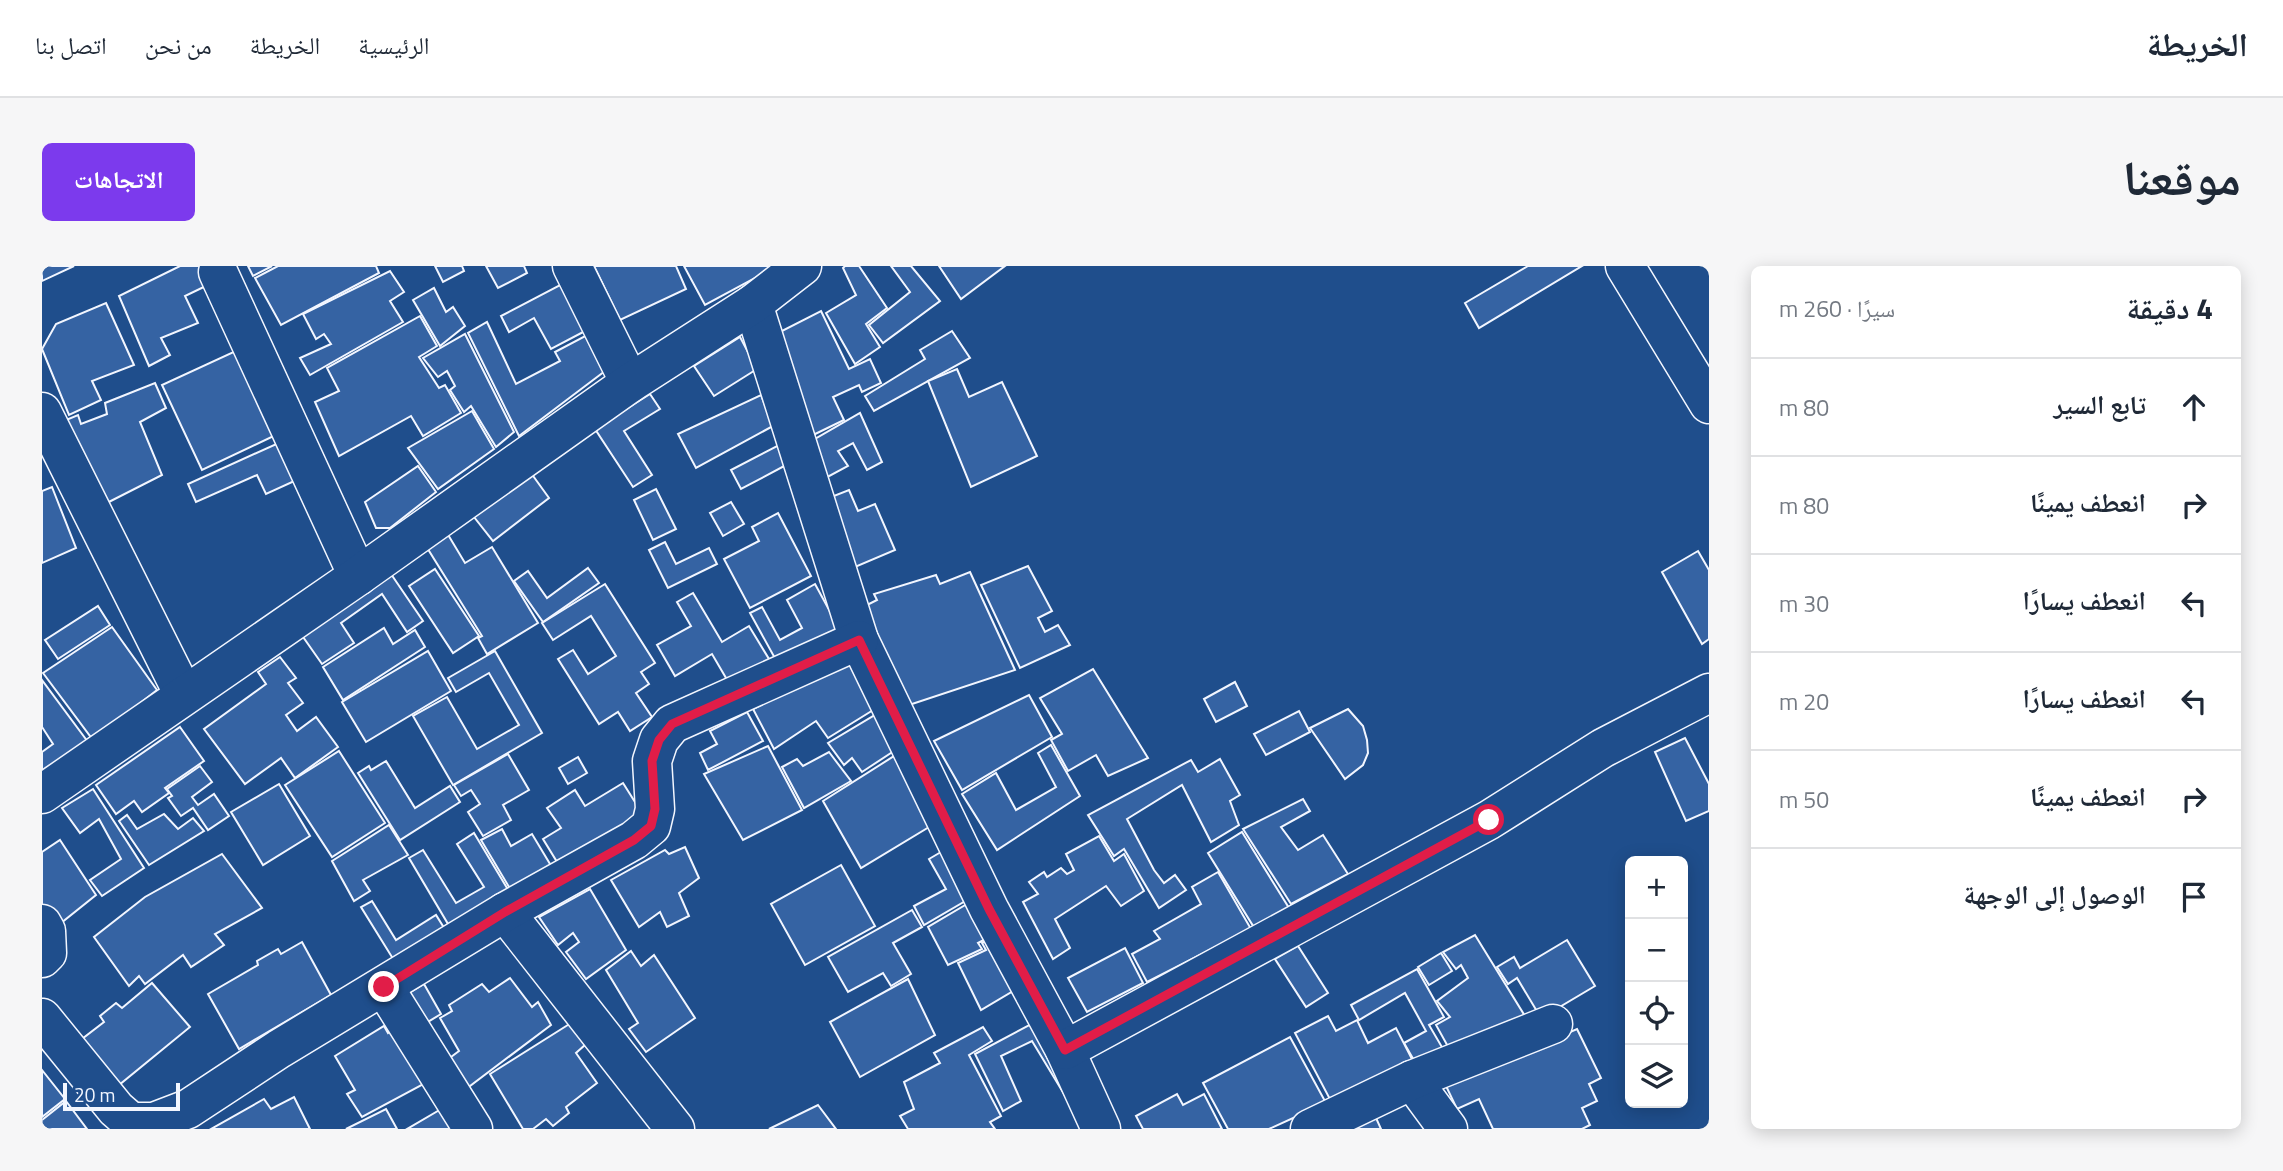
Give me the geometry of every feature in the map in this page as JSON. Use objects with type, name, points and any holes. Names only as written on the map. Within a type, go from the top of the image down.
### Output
[{"type":"street","points":[[572,266],[630,383]]},
{"type":"street","points":[[42,794],[358,576],[630,383],[753,304],[802,266]]},
{"type":"street","points":[[1625,266],[1709,404]]},
{"type":"street","points":[[218,272],[358,576]]},
{"type":"street","points":[[753,304],[859,640],[989,909],[1065,1050],[1101,1129]]},
{"type":"street","points":[[42,412],[184,695]]},
{"type":"street","points":[[42,1018],[116,1109],[131,1122],[145,1125],[188,1109],[279,1049],[505,912],[634,840],[651,826],[655,809],[652,761],[659,740],[672,724],[859,640]]},
{"type":"street","points":[[1065,1050],[1489,820],[1603,748],[1709,693]]},
{"type":"street","points":[[505,912],[675,1129]]},
{"type":"street","points":[[42,924],[46,931],[47,953],[42,958]]},
{"type":"street","points":[[384,987],[473,1129]]},
{"type":"street","points":[[1310,1129],[1412,1080],[1553,1024]]},
{"type":"street","points":[[1412,1080],[1448,1129]]},
{"type":"building","points":[[42,266],[74,266],[42,281]]},
{"type":"building","points":[[180,266],[200,266],[210,284],[185,296],[198,323],[161,338],[170,355],[149,366],[119,296]]},
{"type":"building","points":[[248,266],[272,266],[253,276]]},
{"type":"building","points":[[278,266],[376,266],[379,273],[281,325],[255,278]]},
{"type":"building","points":[[435,266],[462,266],[464,271],[443,282]]},
{"type":"building","points":[[486,266],[524,266],[527,273],[498,288]]},
{"type":"building","points":[[594,266],[676,266],[686,289],[620,320]]},
{"type":"building","points":[[684,266],[777,266],[705,305]]},
{"type":"building","points":[[859,266],[887,308],[866,324],[880,347],[855,364],[826,313],[856,295],[843,268]]},
{"type":"building","points":[[891,266],[911,266],[940,301],[883,343],[869,325],[910,292]]},
{"type":"building","points":[[939,266],[1005,266],[961,299]]},
{"type":"building","points":[[1528,266],[1582,266],[1479,328],[1465,303]]},
{"type":"building","points":[[390,271],[404,292],[390,301],[403,322],[310,375],[300,358],[331,344],[324,334],[316,339],[303,314]]},
{"type":"building","points":[[562,284],[587,330],[551,349],[534,318],[509,332],[501,316]]},
{"type":"building","points":[[434,288],[446,312],[453,307],[465,326],[440,346],[413,300]]},
{"type":"building","points":[[106,303],[134,365],[92,381],[101,400],[69,415],[42,349],[56,324]]},
{"type":"building","points":[[821,311],[849,369],[870,359],[881,383],[862,392],[859,385],[833,397],[844,420],[809,437],[774,335]]},
{"type":"building","points":[[420,316],[437,346],[419,357],[439,388],[445,385],[461,413],[423,436],[411,416],[339,456],[315,402],[339,391],[327,368]]},
{"type":"building","points":[[487,322],[516,384],[560,361],[555,352],[589,334],[609,368],[519,436],[468,333]]},
{"type":"building","points":[[952,331],[970,358],[874,411],[865,396],[925,359],[920,350]]},
{"type":"building","points":[[465,334],[514,432],[496,447],[471,406],[464,412],[450,390],[455,386],[447,371],[438,377],[423,358]]},
{"type":"building","points":[[740,337],[757,369],[714,396],[694,366]]},
{"type":"building","points":[[240,349],[280,433],[202,470],[162,385]]},
{"type":"building","points":[[957,369],[969,397],[1002,382],[1037,456],[971,487],[928,381]]},
{"type":"building","points":[[155,383],[166,408],[140,422],[162,475],[99,507],[66,420],[78,415],[81,424],[107,414],[105,403]]},
{"type":"building","points":[[650,394],[660,409],[624,431],[652,475],[633,487],[595,429]]},
{"type":"building","points":[[761,395],[773,426],[696,468],[678,434]]},
{"type":"building","points":[[472,411],[494,449],[438,489],[408,448]]},
{"type":"building","points":[[860,413],[882,462],[867,470],[853,443],[838,451],[848,466],[820,481],[808,443]]},
{"type":"building","points":[[283,441],[301,478],[266,494],[257,475],[196,502],[188,484]]},
{"type":"building","points":[[779,445],[788,464],[741,489],[731,470]]},
{"type":"building","points":[[418,466],[436,492],[390,528],[376,528],[365,502]]},
{"type":"building","points":[[531,473],[549,498],[493,541],[474,517]]},
{"type":"building","points":[[52,487],[76,548],[42,563],[42,491]]},
{"type":"building","points":[[656,489],[676,529],[653,540],[634,500]]},
{"type":"building","points":[[849,490],[858,511],[875,504],[895,550],[855,567],[826,499]]},
{"type":"building","points":[[731,502],[744,524],[723,536],[710,513]]},
{"type":"building","points":[[778,513],[811,576],[750,608],[724,559],[759,541],[752,527]]},
{"type":"building","points":[[447,533],[465,563],[492,547],[538,623],[487,654],[478,638],[482,636],[426,546]]},
{"type":"building","points":[[665,542],[676,564],[709,548],[717,564],[668,588],[649,550]]},
{"type":"building","points":[[1698,551],[1709,570],[1709,639],[1702,644],[1662,572]]},
{"type":"building","points":[[1028,566],[1052,611],[1038,618],[1045,632],[1058,625],[1070,645],[1020,668],[981,585]]},
{"type":"building","points":[[588,568],[599,583],[543,622],[514,581],[528,571],[547,598]]},
{"type":"building","points":[[435,569],[479,636],[453,653],[409,586]]},
{"type":"building","points":[[970,572],[1015,670],[906,706],[861,608],[877,600],[874,594],[936,575],[940,584]]},
{"type":"building","points":[[391,574],[423,621],[407,632],[382,594],[341,623],[354,643],[322,664],[301,634]]},
{"type":"building","points":[[605,584],[655,663],[641,672],[649,684],[636,693],[652,717],[630,731],[618,712],[599,724],[558,659],[573,650],[588,674],[616,656],[591,616],[553,640],[542,623]]},
{"type":"building","points":[[815,584],[839,628],[777,662],[750,613],[762,607],[780,640],[802,628],[787,600]]},
{"type":"building","points":[[693,593],[722,642],[749,626],[769,659],[729,683],[712,654],[675,676],[657,645],[691,626],[677,602]]},
{"type":"building","points":[[98,606],[110,625],[58,659],[45,640]]},
{"type":"building","points":[[112,627],[157,690],[93,740],[43,673]]},
{"type":"building","points":[[384,628],[393,644],[415,630],[425,647],[343,700],[323,667]]},
{"type":"building","points":[[428,651],[451,691],[366,742],[342,702]]},
{"type":"building","points":[[495,651],[542,733],[453,785],[413,716],[447,697],[477,749],[519,725],[489,673],[456,692],[448,678]]},
{"type":"building","points":[[280,657],[296,678],[288,683],[303,703],[286,715],[297,731],[316,717],[338,747],[295,778],[281,758],[245,784],[204,729],[266,684],[258,672]]},
{"type":"building","points":[[848,661],[878,707],[828,738],[816,721],[774,749],[753,709]]},
{"type":"building","points":[[1093,669],[1148,758],[1108,776],[1096,755],[1068,771],[1051,740],[1062,734],[1040,698]]},
{"type":"building","points":[[42,680],[88,742],[42,777],[42,752],[53,744],[42,727]]},
{"type":"building","points":[[1235,682],[1247,706],[1216,722],[1204,699]]},
{"type":"building","points":[[1029,695],[1052,737],[962,790],[934,741]]},
{"type":"building","points":[[1348,709],[1363,726],[1368,753],[1363,765],[1345,779],[1310,728]]},
{"type":"building","points":[[1299,711],[1310,732],[1266,755],[1254,734]]},
{"type":"building","points":[[747,712],[763,741],[708,770],[700,753],[717,744],[710,731]]},
{"type":"building","points":[[880,712],[900,747],[862,772],[852,758],[844,765],[828,743]]},
{"type":"building","points":[[180,727],[204,761],[165,788],[169,793],[142,812],[134,801],[116,814],[96,785]]},
{"type":"building","points":[[1685,738],[1709,784],[1709,811],[1686,821],[1655,752]]},
{"type":"building","points":[[1051,745],[1080,796],[997,850],[962,794],[996,773],[1016,810],[1056,787],[1038,753]]},
{"type":"building","points":[[768,746],[802,810],[743,840],[704,774]]},
{"type":"building","points":[[339,751],[385,823],[332,857],[285,785]]},
{"type":"building","points":[[902,751],[944,818],[861,868],[823,801]]},
{"type":"building","points":[[829,752],[851,781],[804,808],[782,767],[797,759],[803,766]]},
{"type":"building","points":[[508,754],[529,790],[503,805],[511,820],[483,836],[468,812],[480,804],[471,790],[461,796],[454,785]]},
{"type":"building","points":[[578,757],[587,773],[568,784],[559,768]]},
{"type":"building","points":[[1220,759],[1240,795],[1230,801],[1239,825],[1211,842],[1182,785],[1127,819],[1154,870],[1164,883],[1175,875],[1186,890],[1159,908],[1124,849],[1114,856],[1088,815],[1191,760],[1198,772]]},
{"type":"building","points":[[386,761],[415,808],[450,786],[460,802],[400,840],[358,773],[369,766],[371,770]]},
{"type":"building","points":[[200,766],[212,782],[192,797],[198,805],[214,794],[229,816],[208,830],[193,808],[181,816],[168,798],[172,796],[167,789]]},
{"type":"building","points":[[623,783],[645,818],[562,870],[543,839],[561,828],[547,808],[575,790],[585,806]]},
{"type":"building","points":[[279,784],[310,836],[263,865],[231,812]]},
{"type":"building","points":[[93,789],[144,868],[102,896],[90,880],[121,859],[99,819],[80,833],[62,808]]},
{"type":"building","points":[[1303,799],[1310,811],[1281,827],[1298,850],[1323,835],[1348,874],[1291,904],[1243,829]]},
{"type":"building","points":[[164,814],[178,829],[193,818],[204,831],[149,865],[119,821],[127,815],[137,829]]},
{"type":"building","points":[[389,825],[408,855],[363,880],[370,891],[354,901],[332,861]]},
{"type":"building","points":[[502,829],[511,846],[532,834],[553,869],[512,892],[481,840]]},
{"type":"building","points":[[1242,832],[1289,908],[1255,929],[1208,853]]},
{"type":"building","points":[[474,833],[510,893],[451,929],[409,858],[423,850],[456,903],[484,887],[457,844]]},
{"type":"building","points":[[1099,836],[1114,861],[1124,854],[1144,891],[1121,906],[1106,886],[1055,919],[1070,948],[1053,959],[1023,902],[1038,894],[1029,882],[1044,872],[1047,877],[1061,868],[1067,874],[1074,870],[1066,854]]},
{"type":"building","points":[[60,840],[96,895],[56,927],[42,909],[42,852]]},
{"type":"building","points":[[958,842],[986,889],[924,925],[914,906],[946,889],[929,859]]},
{"type":"building","points":[[685,847],[699,878],[679,893],[689,916],[667,927],[660,912],[639,927],[611,880],[665,850],[669,854]]},
{"type":"building","points":[[222,854],[262,908],[215,934],[224,945],[191,967],[183,955],[145,984],[139,976],[129,986],[94,937],[145,897]]},
{"type":"building","points":[[841,865],[875,926],[805,965],[771,904]]},
{"type":"building","points":[[1218,872],[1251,929],[1147,982],[1132,954],[1160,939],[1154,931],[1201,904],[1192,887]]},
{"type":"building","points":[[590,889],[626,950],[586,979],[566,952],[579,942],[573,933],[558,945],[539,917]]},
{"type":"building","points":[[989,891],[1011,926],[978,943],[982,949],[948,965],[928,927]]},
{"type":"building","points":[[372,901],[396,940],[436,915],[446,931],[395,962],[361,907]]},
{"type":"building","points":[[912,910],[922,927],[893,943],[911,974],[891,986],[883,973],[848,992],[828,957]]},
{"type":"building","points":[[1013,929],[1035,978],[981,1010],[958,963],[986,950],[982,943]]},
{"type":"building","points":[[1475,935],[1528,1021],[1451,1052],[1436,1025],[1450,1017],[1437,1001],[1468,978],[1461,965],[1456,969],[1443,952]]},
{"type":"building","points":[[1567,940],[1595,986],[1541,1018],[1517,978],[1508,984],[1497,967],[1514,957],[1520,968]]},
{"type":"building","points":[[302,942],[331,995],[239,1049],[208,994],[258,965],[257,961],[278,949],[281,954]]},
{"type":"building","points":[[1298,946],[1328,993],[1306,1007],[1275,959]]},
{"type":"building","points":[[1125,948],[1143,983],[1087,1012],[1068,978]]},
{"type":"building","points":[[631,951],[641,966],[654,955],[695,1018],[646,1052],[629,1029],[638,1023],[606,970]]},
{"type":"building","points":[[1441,953],[1452,971],[1429,985],[1418,967]]},
{"type":"building","points":[[1417,969],[1444,1017],[1429,1025],[1446,1054],[1419,1069],[1404,1043],[1426,1031],[1405,993],[1359,1020],[1351,1005]]},
{"type":"building","points":[[510,978],[532,1007],[538,1002],[551,1025],[466,1089],[447,1060],[459,1051],[440,1018],[452,1011],[449,1005],[482,984],[489,992]]},
{"type":"building","points":[[908,979],[935,1035],[860,1077],[830,1022]]},
{"type":"building","points":[[152,983],[190,1027],[119,1085],[82,1039],[104,1022],[100,1016],[116,1003],[122,1008]]},
{"type":"building","points":[[424,984],[441,1014],[426,1023],[409,993]]},
{"type":"building","points":[[1054,1012],[1081,1122],[1032,1041],[1001,1056],[1021,1101],[1003,1111],[975,1054]]},
{"type":"building","points":[[1328,1016],[1336,1031],[1357,1020],[1368,1043],[1396,1028],[1414,1063],[1333,1105],[1295,1033]]},
{"type":"building","points":[[571,1023],[586,1044],[576,1053],[597,1083],[566,1107],[569,1113],[553,1126],[546,1119],[533,1129],[523,1129],[490,1074]]},
{"type":"building","points":[[384,1026],[388,1033],[398,1026],[433,1079],[362,1117],[347,1094],[355,1090],[335,1056]]},
{"type":"building","points":[[983,1027],[992,1041],[969,1055],[1001,1116],[990,1122],[995,1129],[908,1129],[900,1116],[914,1109],[904,1082],[940,1063],[934,1053]]},
{"type":"building","points":[[1577,1029],[1601,1078],[1589,1084],[1597,1101],[1582,1108],[1590,1125],[1582,1129],[1493,1129],[1479,1099],[1457,1109],[1446,1086]]},
{"type":"building","points":[[1290,1037],[1326,1103],[1269,1129],[1228,1129],[1203,1083]]},
{"type":"building","points":[[42,1070],[65,1099],[42,1117]]},
{"type":"building","points":[[1177,1094],[1183,1105],[1204,1094],[1222,1129],[1143,1129],[1136,1116]]},
{"type":"building","points":[[294,1097],[310,1129],[211,1129],[264,1099],[271,1109]]},
{"type":"building","points":[[66,1101],[87,1129],[42,1129],[42,1120]]},
{"type":"building","points":[[448,1105],[464,1129],[407,1129]]},
{"type":"building","points":[[818,1105],[836,1129],[769,1129]]},
{"type":"building","points":[[386,1109],[397,1129],[346,1129]]},
{"type":"building","points":[[1372,1109],[1381,1129],[1321,1129]]},
{"type":"route","points":[[384,987],[505,912],[634,840],[651,826],[655,809],[652,761],[659,740],[672,724],[859,640],[989,909],[1065,1050],[1489,820]]}]
